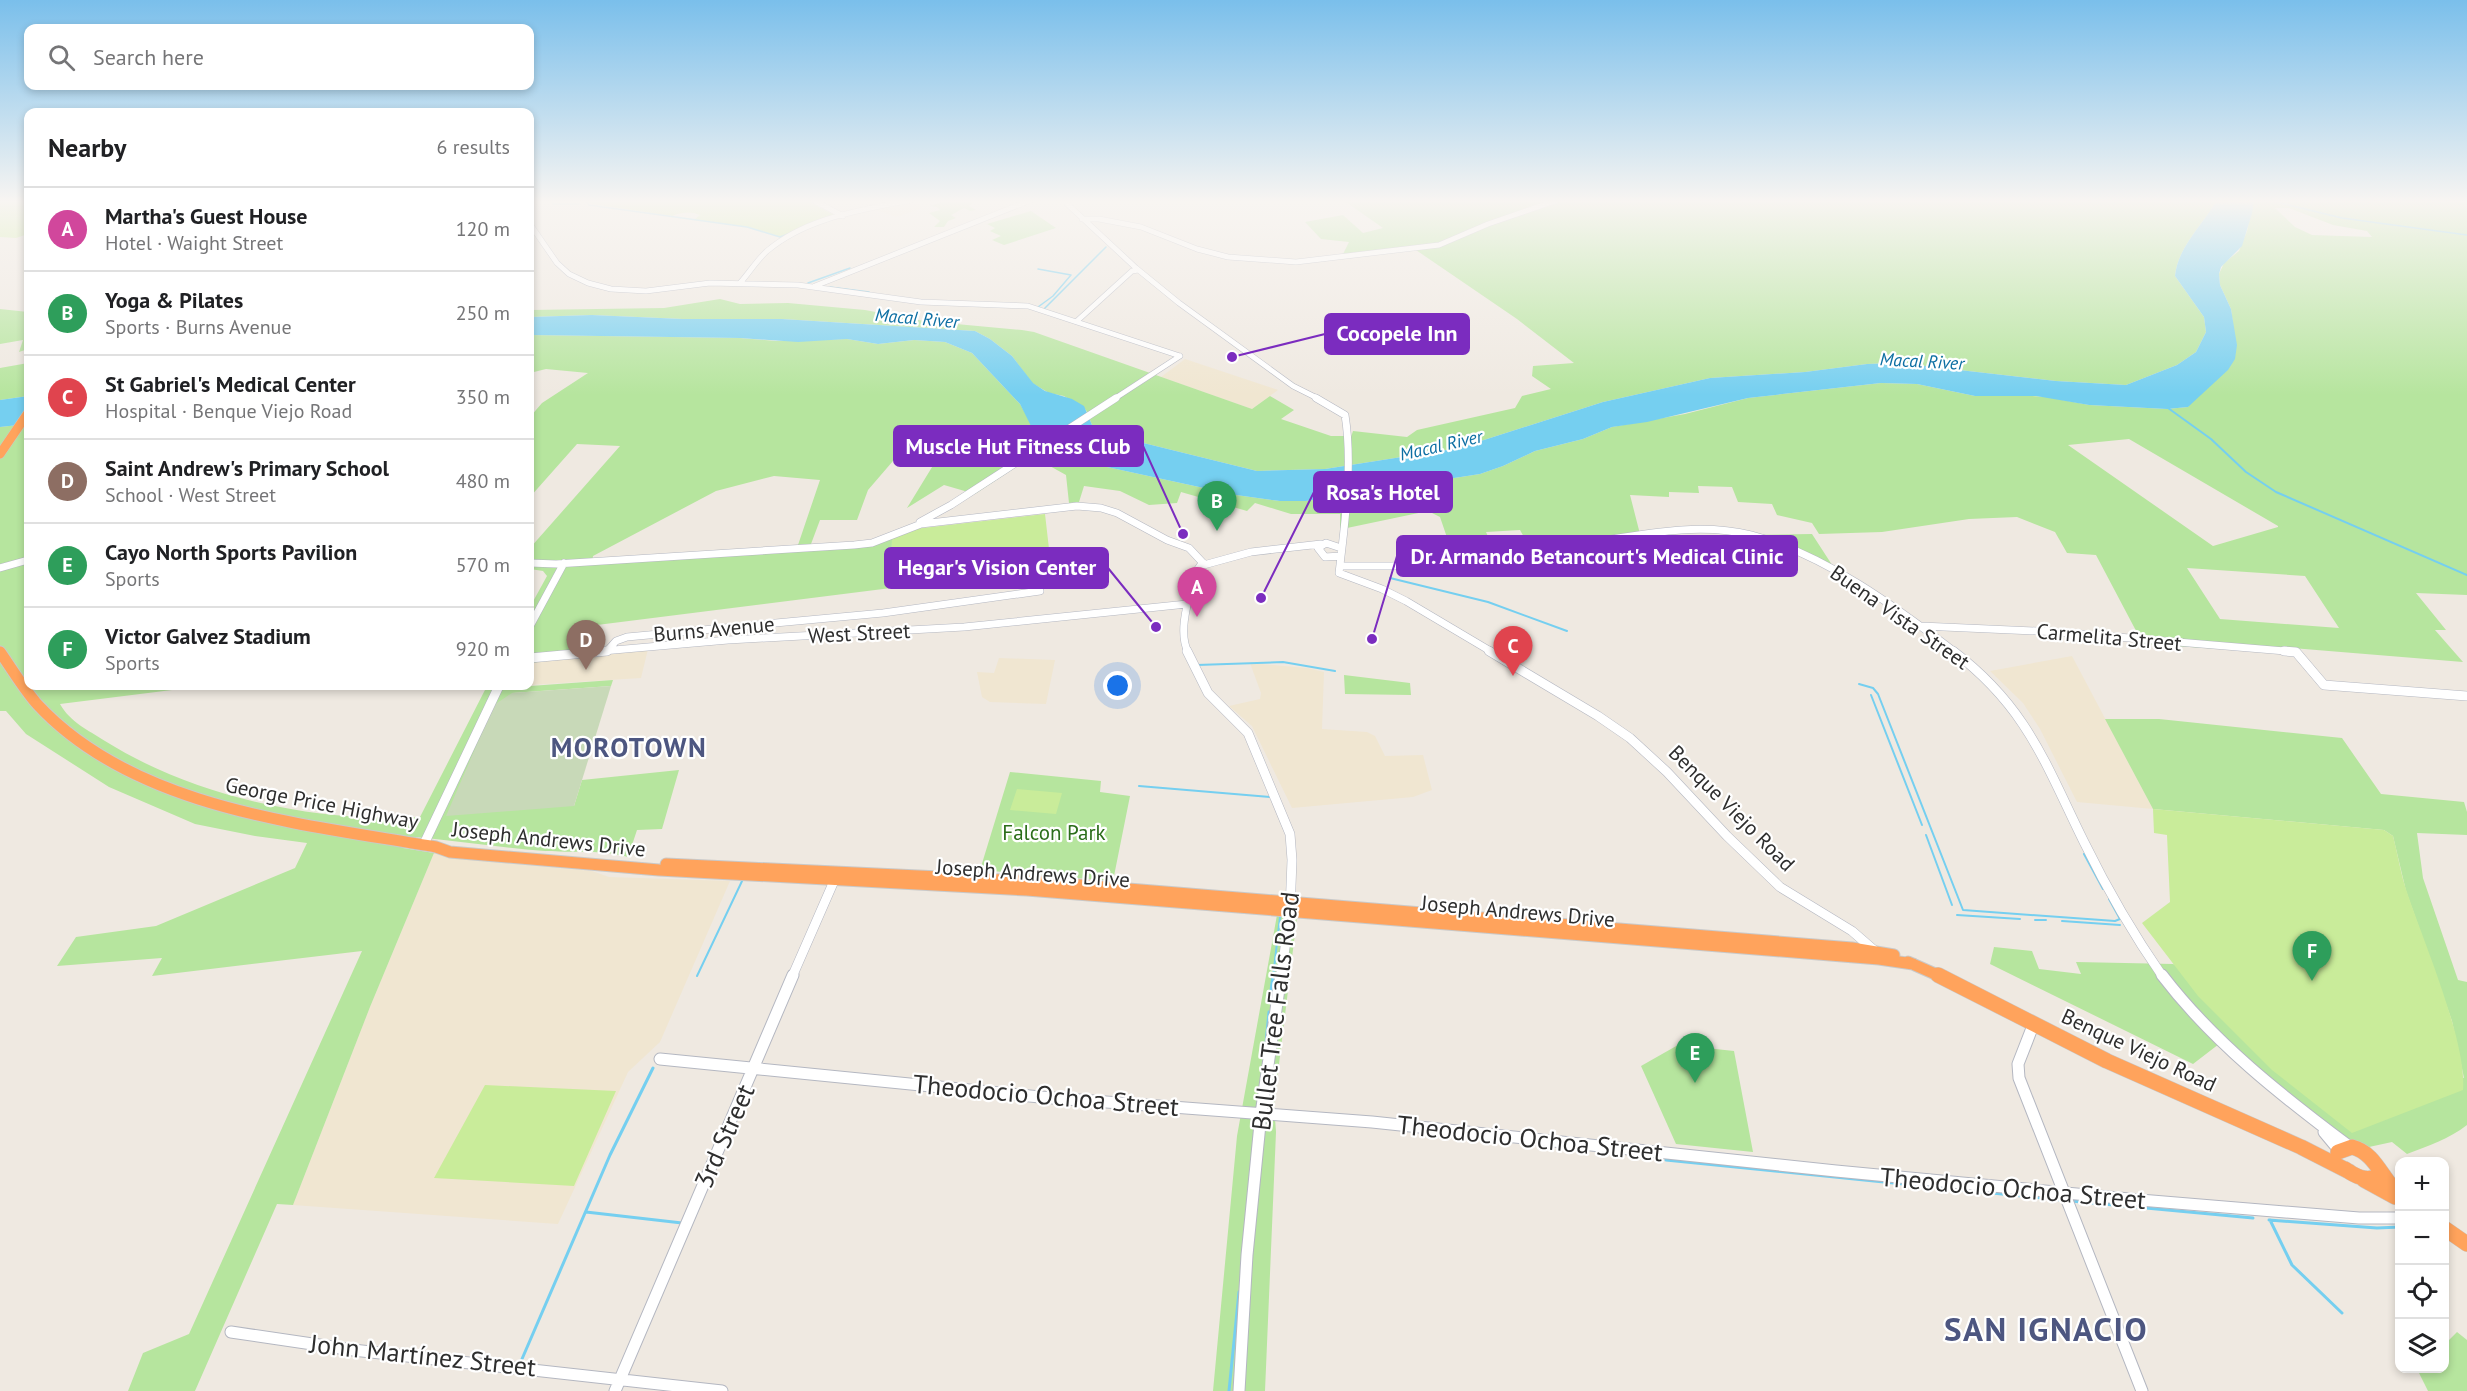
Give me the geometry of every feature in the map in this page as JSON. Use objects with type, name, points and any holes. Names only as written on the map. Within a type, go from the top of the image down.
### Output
[{"type":"highway","points":[[0,454],[24,419]]},
{"type":"highway","name":"George Price Highway","points":[[0,652],[24,688]]},
{"type":"highway","name":"George Price Highway","points":[[25,690],[55,722],[102,756],[140,776],[182,793],[253,815],[438,847]]},
{"type":"highway","name":"Joseph Andrews Drive","points":[[438,847],[466,846],[657,864],[1023,881],[1511,931],[1878,959],[1913,964]]},
{"type":"highway","name":"Joseph Andrews Drive","points":[[438,847],[450,852],[659,870],[1291,907],[1875,951]]},
{"type":"highway","name":"Benque Viejo Road","points":[[1875,951],[1890,954],[1913,964],[2108,1061],[2301,1147],[2353,1174]]},
{"type":"highway","name":"Benque Viejo Road","points":[[2301,1147],[2342,1149]]},
{"type":"highway","points":[[2395,1192],[2385,1181],[2372,1158],[2342,1149],[2340,1162],[2353,1174],[2395,1195]]},
{"type":"highway","points":[[2353,1174],[2373,1179],[2378,1176],[2379,1170]]},
{"type":"highway","points":[[2449,1231],[2467,1244]]},
{"type":"main road","points":[[534,563],[854,545],[878,540],[912,526],[951,505],[1180,356],[1028,306],[921,302],[812,286],[702,283],[639,292],[588,283],[575,278],[559,265]]},
{"type":"main road","points":[[740,284],[755,265]]},
{"type":"main road","points":[[812,286],[864,265]]},
{"type":"main road","points":[[812,286],[866,265]]},
{"type":"main road","points":[[1132,265],[1179,303],[1298,389],[1343,412],[1347,420],[1347,440],[1344,528],[1340,561]]},
{"type":"main road","points":[[1077,321],[1132,271],[1138,270]]},
{"type":"main road","points":[[1287,392],[1295,392],[1298,389]]},
{"type":"main road","points":[[951,505],[949,514],[959,520]]},
{"type":"main road","points":[[912,526],[1061,507],[1093,507],[1112,510],[1167,540],[1189,548],[1204,564],[1251,552],[1330,543],[1340,561]]},
{"type":"main road","name":"Buena Vista Street","points":[[1340,561],[1438,564],[1659,532],[1719,530],[1752,535],[1796,549],[1834,570],[1921,626],[1987,680],[2027,727],[2096,868],[2128,925],[2165,979],[2226,1046],[2309,1116],[2342,1149]]},
{"type":"main road","points":[[1321,544],[1318,548],[1323,555],[1340,561]]},
{"type":"main road","points":[[1197,555],[1219,559]]},
{"type":"main road","points":[[0,568],[24,561]]},
{"type":"main road","name":"Benque Viejo Road","points":[[1340,561],[1614,726],[1662,766],[1727,836],[1780,887],[1852,931],[1875,951]]},
{"type":"main road","points":[[534,619],[564,563]]},
{"type":"main road","name":"Bullet Tree Falls Road","points":[[1204,564],[1196,569],[1187,604],[1183,633],[1190,660],[1213,699],[1248,733],[1279,802],[1292,845],[1291,907],[1261,1114],[1247,1255],[1239,1391]]},
{"type":"main road","name":"Burns Avenue","points":[[608,650],[616,641],[627,637],[883,613],[1040,591]]},
{"type":"main road","name":"West Street","points":[[534,658],[728,640],[963,627],[1187,604]]},
{"type":"main road","name":"Carmelita Street","points":[[1921,626],[2058,632],[2296,652],[2324,685],[2433,693]]},
{"type":"main road","name":"Joseph Andrews Drive","points":[[424,844],[497,690]]},
{"type":"main road","points":[[2433,693],[2467,696]]},
{"type":"main road","name":"3rd Street","points":[[615,1391],[686,1221],[834,881]]},
{"type":"main road","points":[[2034,1023],[2018,1064],[2018,1071],[2142,1391]]},
{"type":"main road","name":"Theodocio Ochoa Street","points":[[660,1059],[1040,1097],[1372,1122],[1836,1171],[2292,1213],[2395,1218]]},
{"type":"main road","name":"John Martínez Street","points":[[231,1332],[388,1353],[621,1377],[722,1391]]},
{"type":"shaded area","points":[[1185,359],[1278,390],[1252,409],[1161,377]]},
{"type":"shaded area","points":[[648,649],[641,678],[534,685],[534,663]]},
{"type":"shaded area","points":[[2072,656],[2153,809],[2077,802],[2040,729],[2023,703],[1990,671]]},
{"type":"shaded area","points":[[999,658],[1055,660],[1046,704],[990,702],[982,697],[977,672],[994,673]]},
{"type":"shaded area","points":[[1250,663],[1307,668],[1324,672],[1322,729],[1367,732],[1375,736],[1385,756],[1423,755],[1432,790],[1413,797],[1292,808],[1252,726],[1229,706],[1260,699],[1261,693]]},
{"type":"shaded area","points":[[434,853],[493,862],[592,871],[609,877],[730,881],[660,1042],[628,1072],[558,1224],[293,1205],[370,1007]]},
{"type":"green space","points":[[1438,265],[2177,265],[2175,276],[2204,317],[2206,332],[2196,352],[2177,365],[2126,385],[2056,381],[1898,363],[1710,378],[1603,402],[1459,448],[1325,469],[1257,471],[1107,434],[1092,425],[1086,410],[1064,396],[1049,393],[1032,383],[1012,356],[975,331],[782,319],[683,319],[592,315],[534,317],[534,310],[664,308],[720,299],[740,304],[788,303],[865,310],[924,321],[1022,330],[1034,332],[1252,409],[1270,396],[1294,410],[1281,419],[1331,436],[1344,436],[1344,439],[1350,440],[1353,431],[1407,437],[1417,430],[1515,408],[1522,396],[1551,389],[1532,376],[1533,366],[1574,363],[1517,319]]},
{"type":"green space","points":[[2223,265],[2467,265],[2467,595],[2416,593],[2446,630],[2435,630],[2463,662],[2281,647],[2284,653],[2143,644],[2096,555],[2067,553],[2055,532],[2017,517],[1969,519],[1882,532],[1819,534],[1812,523],[1777,515],[1772,504],[1738,502],[1732,487],[1698,486],[1699,493],[1669,492],[1669,497],[1630,495],[1640,534],[1530,548],[1520,530],[1486,532],[1495,552],[1454,558],[1440,517],[1428,511],[1340,528],[1340,514],[1291,514],[1255,503],[1247,511],[1181,492],[1177,503],[1149,505],[1120,491],[1084,486],[1079,502],[1069,503],[1066,475],[1039,460],[1022,463],[975,494],[944,485],[907,508],[937,459],[899,454],[868,490],[857,520],[820,520],[811,544],[798,545],[820,480],[774,476],[716,491],[593,556],[592,563],[892,539],[891,588],[597,625],[584,656],[534,662],[534,600],[547,576],[543,571],[534,570],[534,543],[620,446],[577,444],[534,492],[534,412],[542,403],[588,373],[546,369],[534,372],[534,335],[740,338],[776,341],[847,339],[878,344],[914,340],[945,342],[972,353],[1020,404],[1035,430],[1076,456],[1107,467],[1236,495],[1280,501],[1306,501],[1480,474],[1535,451],[1583,439],[1612,427],[1685,414],[1748,398],[1881,383],[1917,384],[1975,396],[2006,394],[2047,397],[2089,405],[2167,409],[2188,407],[2233,324],[2231,309],[2220,285],[2219,274]],"holes":[[[2129,439],[2278,526],[2278,527],[2213,546],[2068,445]],[[2187,568],[2305,576],[2339,628],[2220,619]]]},
{"type":"green space","points":[[0,309],[24,312],[24,350],[19,352],[23,340],[0,344]]},
{"type":"green space","points":[[24,364],[24,397],[0,400],[0,368]]},
{"type":"green space","points":[[24,424],[24,690],[172,690],[60,704],[80,725],[140,761],[216,791],[257,802],[339,816],[420,817],[485,690],[534,690],[534,686],[613,680],[611,686],[512,693],[574,806],[582,780],[679,770],[662,829],[637,830],[628,857],[607,853],[529,850],[416,837],[403,848],[434,853],[370,1007],[293,1205],[277,1204],[195,1391],[128,1391],[143,1353],[189,1334],[362,951],[152,976],[162,958],[57,966],[76,937],[156,926],[295,868],[307,843],[195,824],[109,787],[26,734],[6,711],[0,711],[0,427]]},
{"type":"green space","points":[[1045,514],[1051,566],[891,588],[892,539],[914,529]]},
{"type":"green space","points":[[1812,534],[1836,571],[1751,535]]},
{"type":"green space","points":[[1344,675],[1410,683],[1411,695],[1345,694]]},
{"type":"green space","points":[[611,686],[574,806],[446,816],[494,705],[512,693]]},
{"type":"green space","points":[[2105,719],[2159,719],[2342,738],[2381,794],[2464,802],[2467,812],[2467,835],[2417,833],[2423,878],[2458,980],[2467,982],[2467,1125],[2446,1138],[2407,1154],[2392,1142],[2369,1147],[2351,1141],[2219,1044],[2193,1064],[1990,964],[1994,947],[2032,951],[2039,969],[2081,974],[2076,962],[2173,964],[2464,1078],[2452,1021],[2406,891],[2393,836],[2384,830],[2153,809]]},
{"type":"green space","name":"Falcon Park","points":[[1010,772],[1101,781],[1100,792],[1130,796],[1113,881],[980,870]]},
{"type":"green space","points":[[1017,789],[1062,793],[1056,814],[1010,810]]},
{"type":"green space","points":[[2153,809],[2384,830],[2393,836],[2401,873],[2452,1020],[2462,1070],[2463,1090],[2352,1133],[2272,1070],[2198,996],[2142,923],[2170,902],[2167,835],[2154,833]]},
{"type":"green space","points":[[1277,915],[1297,917],[1274,1105],[1276,1132],[1265,1391],[1213,1391],[1237,1136]]},
{"type":"green space","points":[[1678,1045],[1734,1051],[1753,1152],[1676,1144],[1641,1066]]},
{"type":"green space","points":[[485,1085],[616,1091],[574,1186],[434,1178]]},
{"type":"green space","points":[[2457,1332],[2467,1340],[2467,1391],[2428,1391],[2419,1373],[2449,1373],[2449,1340]]},
{"type":"water","points":[[2177,265],[2223,265],[2219,274],[2220,285],[2231,309],[2237,345],[2235,359],[2228,370],[2188,407],[2167,409],[2089,405],[2036,396],[1975,396],[1917,384],[1881,383],[1748,398],[1647,422],[1612,427],[1583,439],[1535,451],[1480,474],[1306,501],[1280,501],[1236,495],[1107,467],[1076,456],[1031,426],[1020,404],[972,353],[945,342],[914,340],[878,344],[847,339],[798,342],[740,338],[534,335],[534,317],[592,315],[683,319],[782,319],[975,331],[1012,356],[1033,383],[1045,391],[1072,399],[1084,406],[1092,425],[1107,434],[1257,471],[1325,469],[1459,448],[1603,402],[1710,378],[1898,363],[2056,381],[2126,385],[2177,365],[2196,352],[2206,332],[2204,317],[2175,276]]},
{"type":"water","points":[[24,397],[24,424],[0,427],[0,400]]},
{"type":"waterway","points":[[1044,309],[1088,265]]},
{"type":"waterway","points":[[808,283],[850,268]]},
{"type":"waterway","points":[[1038,269],[1071,275],[1053,296],[1038,307]]},
{"type":"waterway","points":[[830,287],[869,292]]},
{"type":"waterway","points":[[2168,408],[2211,439],[2246,472],[2276,492],[2467,575]]},
{"type":"waterway","points":[[1390,578],[1488,602],[1567,631]]},
{"type":"waterway","points":[[1197,665],[1283,662],[1335,671]]},
{"type":"waterway","points":[[1859,684],[1873,688],[1878,694],[1963,910],[2115,921],[2120,919],[2109,899]]},
{"type":"waterway","points":[[1871,695],[1922,825]]},
{"type":"waterway","points":[[1139,786],[1270,797]]},
{"type":"waterway","points":[[1926,835],[1952,905]]},
{"type":"waterway","points":[[2084,854],[2103,889]]},
{"type":"waterway","points":[[697,976],[743,879]]},
{"type":"waterway","points":[[1957,915],[2020,919]]},
{"type":"waterway","points":[[1273,977],[1280,917]]},
{"type":"waterway","points":[[2035,920],[2046,920]]},
{"type":"waterway","points":[[2062,921],[2120,925]]},
{"type":"waterway","points":[[1270,999],[1273,975]]},
{"type":"waterway","points":[[1266,1043],[1269,1012]]},
{"type":"waterway","points":[[522,1359],[610,1155],[653,1068]]},
{"type":"waterway","points":[[1666,1160],[2062,1200]]},
{"type":"waterway","points":[[2071,1201],[2253,1218]]},
{"type":"waterway","points":[[586,1212],[682,1223]]},
{"type":"waterway","points":[[2270,1220],[2377,1228],[2395,1227]]},
{"type":"waterway","points":[[2270,1220],[2292,1265],[2342,1313]]},
{"type":"waterway","points":[[1229,1391],[1239,1292]]},
{"type":"place","name":"Cocopele Inn","points":[[1232,357]]},
{"type":"place","name":"Yoga & Pilates","points":[[1217,531]]},
{"type":"place","name":"Muscle Hut Fitness Club","points":[[1183,534]]},
{"type":"place","name":"Rosa's Hotel","points":[[1261,598]]},
{"type":"place","name":"Martha's Guest House","points":[[1197,617]]},
{"type":"place","name":"Hegar's Vision Center","points":[[1156,627]]},
{"type":"place","name":"Dr. Armando Betancourt's Medical Clinic","points":[[1372,639]]},
{"type":"place","name":"Saint Andrew's Primary School","points":[[586,670]]},
{"type":"place","name":"St Gabriel's Medical Center","points":[[1513,676]]},
{"type":"place","name":"Victor Galvez Stadium","points":[[2312,981]]},
{"type":"place","name":"Cayo North Sports Pavilion","points":[[1695,1083]]},
{"type":"district","name":"MOROTOWN","points":[[629,747]]},
{"type":"district","name":"SAN IGNACIO","points":[[2046,1328]]},
{"type":"water label","name":"Macal River","points":[[917,318]]},
{"type":"water label","name":"Macal River","points":[[1922,361]]},
{"type":"water label","name":"Macal River","points":[[1441,445]]}]
